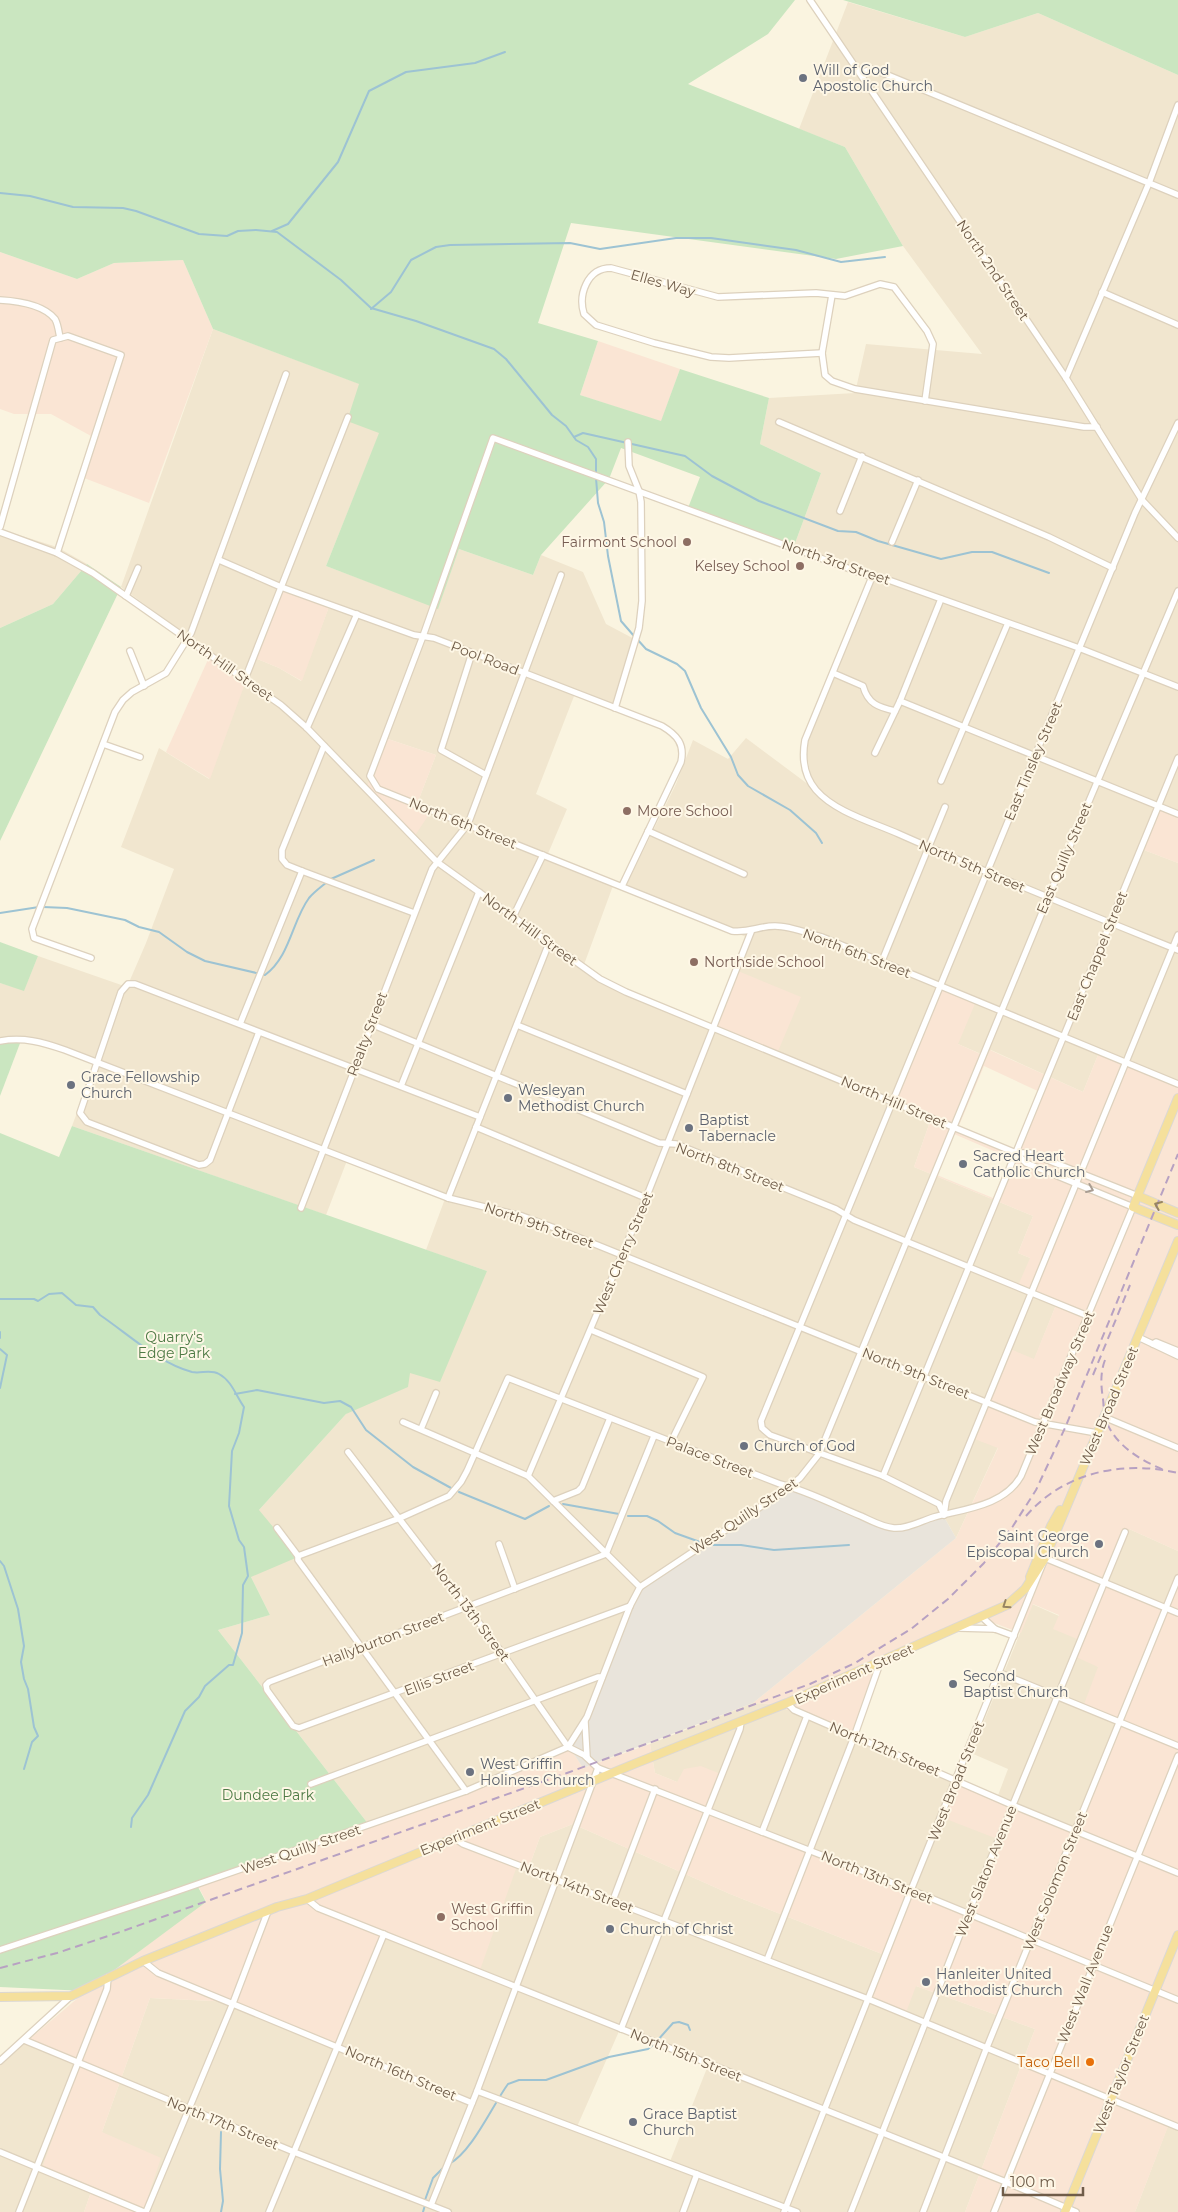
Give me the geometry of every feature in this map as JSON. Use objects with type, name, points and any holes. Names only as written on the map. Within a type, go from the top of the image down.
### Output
[{"type":"main road","points":[[1178,1098],[1134,1207],[1178,1225]]},
{"type":"main road","points":[[1138,1196],[1178,1213]]},
{"type":"main road","name":"West Broad Street","points":[[1046,1558],[1178,1241]]},
{"type":"main road","points":[[1025,1589],[1051,1526],[1076,1483]]},
{"type":"main road","name":"Experiment Street","points":[[0,1997],[71,1996],[143,1961],[268,1911],[307,1899],[613,1772],[787,1703],[984,1618],[1007,1605],[1025,1589],[1046,1558]]},
{"type":"main road","name":"West Taylor Street","points":[[1066,2210],[1178,1935]]},
{"type":"street","name":"North 2nd Street","points":[[810,0],[1066,378],[1142,500],[1178,538]]},
{"type":"street","points":[[860,73],[873,69],[1178,195]]},
{"type":"street","points":[[1066,378],[1149,183],[1178,105]]},
{"type":"street","name":"Elles Way","points":[[822,353],[729,358],[711,357],[654,343],[596,325],[584,314],[582,295],[594,274],[603,268],[610,268],[718,297],[816,293],[832,295],[854,294],[880,284],[894,287],[900,291],[933,344],[925,401]]},
{"type":"street","points":[[1102,292],[1178,325]]},
{"type":"street","points":[[832,295],[822,353],[825,375],[832,381],[855,388],[925,401],[1084,428],[1097,427]]},
{"type":"street","points":[[0,300],[32,305],[45,312],[55,319],[60,338]]},
{"type":"street","points":[[0,527],[54,340],[68,336],[121,355],[57,553]]},
{"type":"street","points":[[91,958],[34,938],[32,929],[115,712],[123,700],[166,672],[188,640],[286,374]]},
{"type":"street","points":[[1084,428],[1089,422],[1090,416]]},
{"type":"street","points":[[244,679],[348,417]]},
{"type":"street","points":[[779,422],[1049,537],[1113,568]]},
{"type":"street","name":"East Tinsley Street","points":[[819,1454],[770,1435],[762,1428],[761,1421],[764,1412],[1079,648],[1142,500],[1177,430],[1178,423]]},
{"type":"street","name":"North 3rd Street","points":[[423,636],[493,438],[872,577],[883,578],[1079,648],[1178,688]]},
{"type":"street","points":[[615,708],[635,644],[642,601],[639,491],[628,466],[628,442]]},
{"type":"street","points":[[840,511],[862,456]]},
{"type":"street","points":[[892,542],[918,480]]},
{"type":"street","name":"North Hill Street","points":[[0,532],[57,553],[93,573],[280,704],[307,728],[437,862],[600,979],[626,992],[1016,1153],[1030,1152],[1138,1196]]},
{"type":"street","name":"Pool Road","points":[[219,560],[281,587],[356,614],[434,638],[662,726],[673,733],[681,743],[683,752],[681,762],[648,831]]},
{"type":"street","points":[[126,596],[138,568]]},
{"type":"street","name":"Realty Street","points":[[301,1208],[414,913],[437,862],[468,824],[561,575]]},
{"type":"street","points":[[872,577],[833,673],[863,686],[870,701],[876,706],[895,710]]},
{"type":"street","name":"East Quilly Street","points":[[954,1127],[1097,780],[1178,591]]},
{"type":"street","points":[[875,753],[900,701],[941,599]]},
{"type":"street","points":[[307,728],[356,614]]},
{"type":"street","points":[[941,781],[1008,623]]},
{"type":"street","name":"North 6th Street","points":[[423,636],[370,776],[378,789],[732,931],[751,932],[760,928],[776,926],[822,937],[1178,1084]]},
{"type":"street","points":[[130,651],[144,686]]},
{"type":"street","points":[[472,652],[440,750],[486,774]]},
{"type":"street","name":"North 5th Street","points":[[833,673],[805,740],[803,751],[807,775],[815,789],[837,806],[928,847],[1175,949]]},
{"type":"street","points":[[900,701],[1178,814]]},
{"type":"street","points":[[103,744],[140,757]]},
{"type":"street","points":[[324,746],[282,850],[282,859],[286,865],[414,913]]},
{"type":"street","name":"East Chappel Street","points":[[883,1476],[1178,758]]},
{"type":"street","points":[[882,961],[946,807]]},
{"type":"street","points":[[622,886],[648,831],[744,874]]},
{"type":"street","points":[[513,917],[543,854]]},
{"type":"street","points":[[240,1024],[302,871]]},
{"type":"street","points":[[401,1086],[478,892]]},
{"type":"street","name":"West Cherry Street","points":[[528,1476],[646,1198],[751,932]]},
{"type":"street","points":[[944,1515],[946,1501],[1126,1062],[1175,949],[1178,935]]},
{"type":"street","points":[[448,1198],[549,943]]},
{"type":"street","points":[[259,1032],[210,1160],[206,1164],[199,1165],[87,1122],[82,1118],[80,1113],[96,1061],[121,992],[128,984],[135,984],[401,1086],[480,1118]]},
{"type":"street","name":"North 8th Street","points":[[371,1024],[659,1144],[676,1144],[836,1209],[845,1215],[968,1268],[1088,1316]]},
{"type":"street","points":[[517,1025],[688,1094]]},
{"type":"street","name":"North 9th Street","points":[[0,1041],[20,1038],[33,1040],[96,1061],[448,1198],[522,1216],[1044,1424],[1097,1433]]},
{"type":"street","points":[[476,1127],[646,1198]]},
{"type":"street","name":"West Quilly Street","points":[[0,1950],[95,1920],[466,1791],[568,1747],[585,1722],[630,1606],[640,1587],[790,1486],[809,1468],[819,1454],[954,1127]]},
{"type":"street","points":[[1016,1153],[1026,1163],[1134,1207]]},
{"type":"street","name":"West Broadway Street","points":[[944,1515],[972,1509],[1016,1486],[1044,1424],[1134,1207]]},
{"type":"street","points":[[591,1330],[703,1377],[671,1442]]},
{"type":"street","points":[[1138,1337],[1178,1356]]},
{"type":"street","points":[[1153,1344],[1156,1342],[1178,1351]]},
{"type":"street","name":"Palace Street","points":[[475,1452],[508,1378],[654,1436],[800,1488],[883,1526],[903,1528],[944,1515]]},
{"type":"street","points":[[421,1429],[436,1393]]},
{"type":"street","points":[[1104,1417],[1178,1448]]},
{"type":"street","points":[[553,1500],[578,1491],[582,1487],[610,1418]]},
{"type":"street","points":[[403,1422],[528,1476],[640,1587]]},
{"type":"street","points":[[606,1554],[654,1436]]},
{"type":"street","name":"North 13th Street","points":[[348,1452],[503,1654],[537,1700],[568,1747],[587,1757],[598,1768],[613,1772],[811,1850],[1178,2000]]},
{"type":"street","points":[[298,1556],[400,1518],[449,1496],[467,1471],[475,1452]]},
{"type":"street","points":[[819,1454],[883,1476],[940,1504],[944,1515]]},
{"type":"street","points":[[277,1528],[298,1556],[298,1560],[466,1791]]},
{"type":"street","name":"West Slaton Avenue","points":[[851,2212],[968,1914],[1125,1532]]},
{"type":"street","points":[[499,1544],[515,1589]]},
{"type":"street","name":"Hallyburton Street","points":[[266,1685],[606,1554]]},
{"type":"street","points":[[1046,1558],[1178,1613]]},
{"type":"street","name":"West Broad Street","points":[[785,2210],[911,1890],[1046,1558]]},
{"type":"street","name":"West Solomon Street","points":[[923,2212],[987,2047],[1178,1578]]},
{"type":"street","name":"Ellis Street","points":[[266,1685],[267,1690],[293,1726],[300,1728],[397,1694],[630,1606]]},
{"type":"street","points":[[984,1618],[995,1629]]},
{"type":"street","points":[[959,1628],[995,1629],[1014,1636]]},
{"type":"street","points":[[767,1960],[854,1737],[880,1663]]},
{"type":"street","points":[[1000,1672],[1178,1746]]},
{"type":"street","points":[[311,1784],[602,1677]]},
{"type":"street","name":"North 12th Street","points":[[787,1703],[794,1710],[854,1737],[1012,1805],[1178,1873]]},
{"type":"street","points":[[762,1832],[807,1716]]},
{"type":"street","points":[[621,2029],[740,1728],[741,1721]]},
{"type":"street","name":"West Quilly Street","points":[[585,1722],[587,1757]]},
{"type":"street","name":"West Wall Avenue","points":[[994,2212],[1136,1856],[1178,1756]]},
{"type":"street","points":[[477,2091],[598,1768]]},
{"type":"street","points":[[613,1900],[655,1789]]},
{"type":"street","name":"North 14th Street","points":[[454,1838],[463,1844],[868,1999],[1178,2127]]},
{"type":"street","name":"North 15th Street","points":[[307,1899],[318,1908],[1006,2182],[1066,2210],[1076,2212]]},
{"type":"street","points":[[0,2152],[145,2212],[233,2003],[268,1911]]},
{"type":"street","points":[[269,2212],[384,1934]]},
{"type":"street","name":"North 16th Street","points":[[143,1961],[158,1973],[472,2103],[477,2091],[697,2174],[785,2210],[797,2212]]},
{"type":"street","points":[[19,2212],[107,1989],[108,1977]]},
{"type":"street","points":[[0,2061],[71,1996]]},
{"type":"street","name":"North 17th Street","points":[[24,2040],[294,2152],[448,2212]]},
{"type":"street","points":[[431,2205],[472,2103]]},
{"type":"street","points":[[683,2212],[697,2174]]},
{"type":"shaded area","points":[[848,2],[965,37],[1038,13],[1178,75],[1178,813],[1144,850],[1178,863],[1178,1083],[1100,1050],[1083,1092],[991,1050],[988,1057],[958,1044],[942,984],[932,1116],[914,1167],[1033,1216],[1018,1253],[1030,1258],[1056,1305],[1034,1360],[1008,1349],[973,1438],[998,1447],[956,1538],[943,1515],[584,1719],[570,1748],[442,1803],[369,1825],[218,1630],[270,1615],[251,1577],[259,1510],[346,1414],[487,1271],[426,1250],[446,1196],[348,1158],[326,1215],[72,1126],[97,1059],[43,1039],[0,1039],[0,983],[24,990],[38,956],[127,987],[174,869],[121,847],[159,748],[209,779],[211,653],[121,587],[213,329],[360,384],[380,432],[326,566],[438,608],[459,549],[533,575],[541,555],[583,572],[606,624],[638,641],[617,707],[576,691],[536,794],[567,809],[547,856],[614,883],[582,970],[623,993],[714,1032],[751,939],[625,888],[676,784],[693,740],[728,759],[746,738],[813,788],[805,744],[875,576],[794,546],[821,473],[760,444],[769,398],[855,393],[866,344],[982,354],[903,246],[845,147],[799,129]],"holes":[[[330,604],[301,681],[279,668],[255,658]],[[385,738],[436,755],[417,804]]]},
{"type":"shaded area","points":[[0,252],[77,279],[114,263],[183,260],[213,329],[149,503],[79,476],[91,436],[51,414],[14,414],[0,409]]},
{"type":"shaded area","points":[[598,341],[680,369],[661,422],[580,395]]},
{"type":"shaded area","points":[[0,529],[57,547],[87,564],[53,604],[0,628]]},
{"type":"shaded area","points":[[281,586],[330,604],[302,681],[279,668],[255,658]]},
{"type":"shaded area","points":[[211,653],[247,678],[210,779],[166,752]]},
{"type":"shaded area","points":[[385,738],[436,755],[417,804],[432,810],[414,837],[367,786]]},
{"type":"shaded area","points":[[1162,806],[1178,813],[1178,863],[1144,850]]},
{"type":"shaded area","points":[[738,971],[801,997],[776,1056],[714,1032]]},
{"type":"shaded area","points":[[941,984],[977,999],[958,1044],[987,1057],[990,1050],[1083,1092],[1100,1050],[1178,1083],[1178,1551],[1129,1529],[1105,1584],[1168,1610],[1178,1584],[1178,2127],[1169,2124],[1135,2212],[965,2212],[1035,2029],[916,1986],[905,2015],[869,2001],[887,1956],[730,1894],[573,1824],[540,1837],[529,1867],[518,1863],[480,1970],[386,1931],[341,2046],[233,2002],[150,1998],[102,2132],[161,2158],[144,2209],[151,2212],[84,2212],[92,2189],[42,2168],[79,2064],[25,2043],[86,1991],[206,1901],[197,1884],[441,1803],[570,1748],[583,1768],[650,1744],[655,1773],[677,1782],[684,1769],[701,1766],[723,1775],[710,1810],[969,1915],[1000,1840],[941,1817],[957,1781],[1078,1831],[1121,1722],[1083,1707],[1098,1667],[1076,1657],[1082,1641],[1053,1629],[1059,1615],[1033,1604],[1021,1633],[986,1620],[884,1661],[854,1738],[774,1704],[753,1703],[956,1538],[998,1448],[972,1438],[1008,1348],[1034,1359],[1056,1305],[1017,1288],[1030,1258],[1018,1253],[1033,1216],[914,1167],[932,1116],[893,1101]],"holes":[[[984,1066],[1042,1093],[1016,1154],[958,1128]],[[954,1134],[1010,1158],[993,1198],[937,1175]]]},
{"type":"shaded area","points":[[788,1489],[892,1529],[943,1515],[956,1538],[753,1703],[583,1768],[570,1748],[640,1588]]},
{"type":"shaded area","points":[[1129,1529],[1178,1551],[1178,1584],[1168,1611],[1105,1584]]},
{"type":"shaded area","points":[[1032,1604],[1059,1616],[1082,1641],[1098,1667],[1121,1721],[1078,1831],[997,1798],[1008,1769],[971,1753]]},
{"type":"shaded area","points":[[753,1703],[774,1704],[957,1781],[1000,1839],[969,1915],[710,1810],[677,1782],[655,1773],[650,1744]]},
{"type":"shaded area","points":[[573,1824],[730,1894],[887,1956],[916,1986],[1035,2029],[965,2212],[151,2212],[144,2209],[102,2132],[150,1998],[233,2002],[341,2046],[386,1931],[518,1862],[529,1867],[540,1837]],"holes":[[[620,2029],[709,2063],[669,2164],[576,2129]]]},
{"type":"shaded area","points":[[25,2043],[80,2063],[92,2189],[84,2212],[0,2212],[0,2065]]},
{"type":"shaded area","points":[[1169,2123],[1178,2127],[1178,2212],[1135,2212]]},
{"type":"green space","points":[[0,0],[795,0],[768,34],[688,84],[845,147],[903,246],[836,259],[571,223],[538,323],[598,341],[580,395],[661,421],[680,369],[769,398],[760,444],[821,473],[794,546],[688,508],[700,477],[621,448],[609,479],[541,555],[533,575],[459,549],[438,609],[326,566],[379,433],[347,421],[359,384],[213,329],[183,260],[114,263],[77,279],[0,252]]},
{"type":"green space","points":[[843,0],[1178,0],[1178,75],[1038,13],[965,37]]},
{"type":"green space","points":[[87,564],[121,587],[0,841],[0,628],[53,604]]},
{"type":"green space","points":[[0,942],[38,956],[24,991],[0,983]]},
{"type":"green space","points":[[22,1038],[0,1096],[0,1039]]},
{"type":"green space","name":"Quarry's Edge Park","points":[[72,1126],[487,1271],[440,1382],[410,1373],[408,1387],[346,1414],[259,1510],[298,1557],[251,1577],[270,1615],[218,1630],[369,1825],[197,1885],[206,1902],[86,1991],[0,1987],[0,1133],[59,1157]]},
{"type":"waterway","points":[[272,231],[288,224],[338,162],[369,91],[406,72],[475,63],[505,52]]},
{"type":"waterway","points":[[0,193],[30,196],[73,207],[123,208],[199,234],[227,236],[238,231],[277,232],[341,280],[371,308],[416,321],[494,349],[506,359],[552,415],[566,426],[576,440],[588,447],[596,459],[596,473]]},
{"type":"waterway","points":[[371,309],[391,292],[411,260],[436,247],[450,245],[570,243],[600,249],[676,238],[711,238],[796,250],[841,262],[885,257]]},
{"type":"waterway","points":[[574,437],[583,433],[685,456],[712,476],[759,501],[838,531],[856,532],[878,541],[941,559],[972,552],[992,552],[1049,573]]},
{"type":"waterway","points":[[596,478],[598,503],[604,522],[608,556],[621,621],[634,636]]},
{"type":"waterway","points":[[637,639],[646,649],[677,664],[685,671],[701,708],[731,757],[738,775],[748,786],[790,810],[816,833],[822,843]]},
{"type":"waterway","points":[[331,879],[374,860]]},
{"type":"waterway","points":[[43,907],[67,908],[125,920],[139,927],[159,932],[187,952],[205,961],[265,975],[280,959],[303,907],[309,898],[327,882]]},
{"type":"waterway","points":[[0,913],[39,907]]},
{"type":"waterway","points":[[0,1299],[34,1299],[38,1301],[49,1294],[62,1293],[76,1305],[93,1307],[100,1315],[144,1348],[168,1362],[192,1372],[219,1374],[231,1385],[244,1407],[239,1433],[232,1451],[229,1506],[239,1540],[244,1547],[248,1576],[243,1585],[242,1633],[233,1665],[229,1665],[205,1686],[199,1697],[185,1711],[148,1795],[132,1818],[131,1827]]},
{"type":"waterway","points":[[0,1332],[0,1338]]},
{"type":"waterway","points":[[0,1349],[7,1355],[0,1388]]},
{"type":"waterway","points":[[235,1394],[257,1390],[324,1403],[340,1401],[351,1407],[366,1430],[413,1467],[451,1488]]},
{"type":"waterway","points":[[459,1492],[525,1519],[549,1506]]},
{"type":"waterway","points":[[563,1504],[619,1514]]},
{"type":"waterway","points":[[628,1516],[647,1516],[675,1533],[700,1542]]},
{"type":"waterway","points":[[710,1545],[741,1545],[774,1550],[849,1545]]},
{"type":"waterway","points":[[0,1561],[4,1566],[18,1609],[24,1646],[21,1662],[28,1689],[34,1727],[38,1736],[32,1742],[24,1769]]},
{"type":"waterway","points":[[657,2041],[673,2023],[679,2022],[688,2025],[690,2030]]},
{"type":"waterway","points":[[449,2164],[466,2150],[508,2084],[519,2080],[546,2080],[609,2057],[648,2049],[654,2044]]},
{"type":"waterway","points":[[221,2132],[220,2169],[223,2201],[221,2212]]},
{"type":"waterway","points":[[425,2200],[433,2178],[445,2166]]},
{"type":"waterway","points":[[423,2212],[425,2205]]},
{"type":"railway","points":[[0,1968],[57,1953],[120,1932],[567,1773],[810,1684],[855,1663],[911,1629],[948,1599],[984,1563],[1013,1526],[1036,1490],[1065,1428],[1178,1154]]},
{"type":"railway","points":[[1093,1375],[1130,1285]]},
{"type":"railway","points":[[1105,1360],[1101,1384],[1104,1416],[1109,1428],[1121,1444],[1137,1456],[1164,1470]]},
{"type":"railway","points":[[1026,1516],[1041,1501],[1058,1489],[1096,1473],[1136,1468],[1178,1473]]},
{"type":"place","name":"Will of God Apostolic Church","points":[[803,78]]},
{"type":"place","name":"Fairmont School","points":[[687,542]]},
{"type":"place","name":"Kelsey School","points":[[800,566]]},
{"type":"place","name":"Moore School","points":[[627,811]]},
{"type":"place","name":"Northside School","points":[[694,962]]},
{"type":"place","name":"Grace Fellowship Church","points":[[71,1085]]},
{"type":"place","name":"Wesleyan Methodist Church","points":[[508,1098]]},
{"type":"place","name":"Baptist Tabernacle","points":[[689,1128]]},
{"type":"place","name":"Sacred Heart Catholic Church","points":[[963,1164]]},
{"type":"place","name":"Church of God","points":[[744,1446]]},
{"type":"place","name":"Saint George Episcopal Church","points":[[1099,1544]]},
{"type":"place","name":"Second Baptist Church","points":[[953,1684]]},
{"type":"place","name":"West Griffin Holiness Church","points":[[470,1772]]},
{"type":"place","name":"West Griffin School","points":[[441,1917]]},
{"type":"place","name":"Church of Christ","points":[[610,1929]]},
{"type":"place","name":"Hanleiter United Methodist Church","points":[[926,1982]]},
{"type":"place","name":"Taco Bell","points":[[1090,2062]]},
{"type":"place","name":"Grace Baptist Church","points":[[633,2122]]},
{"type":"park label","name":"Dundee Park","points":[[268,1795]]}]
